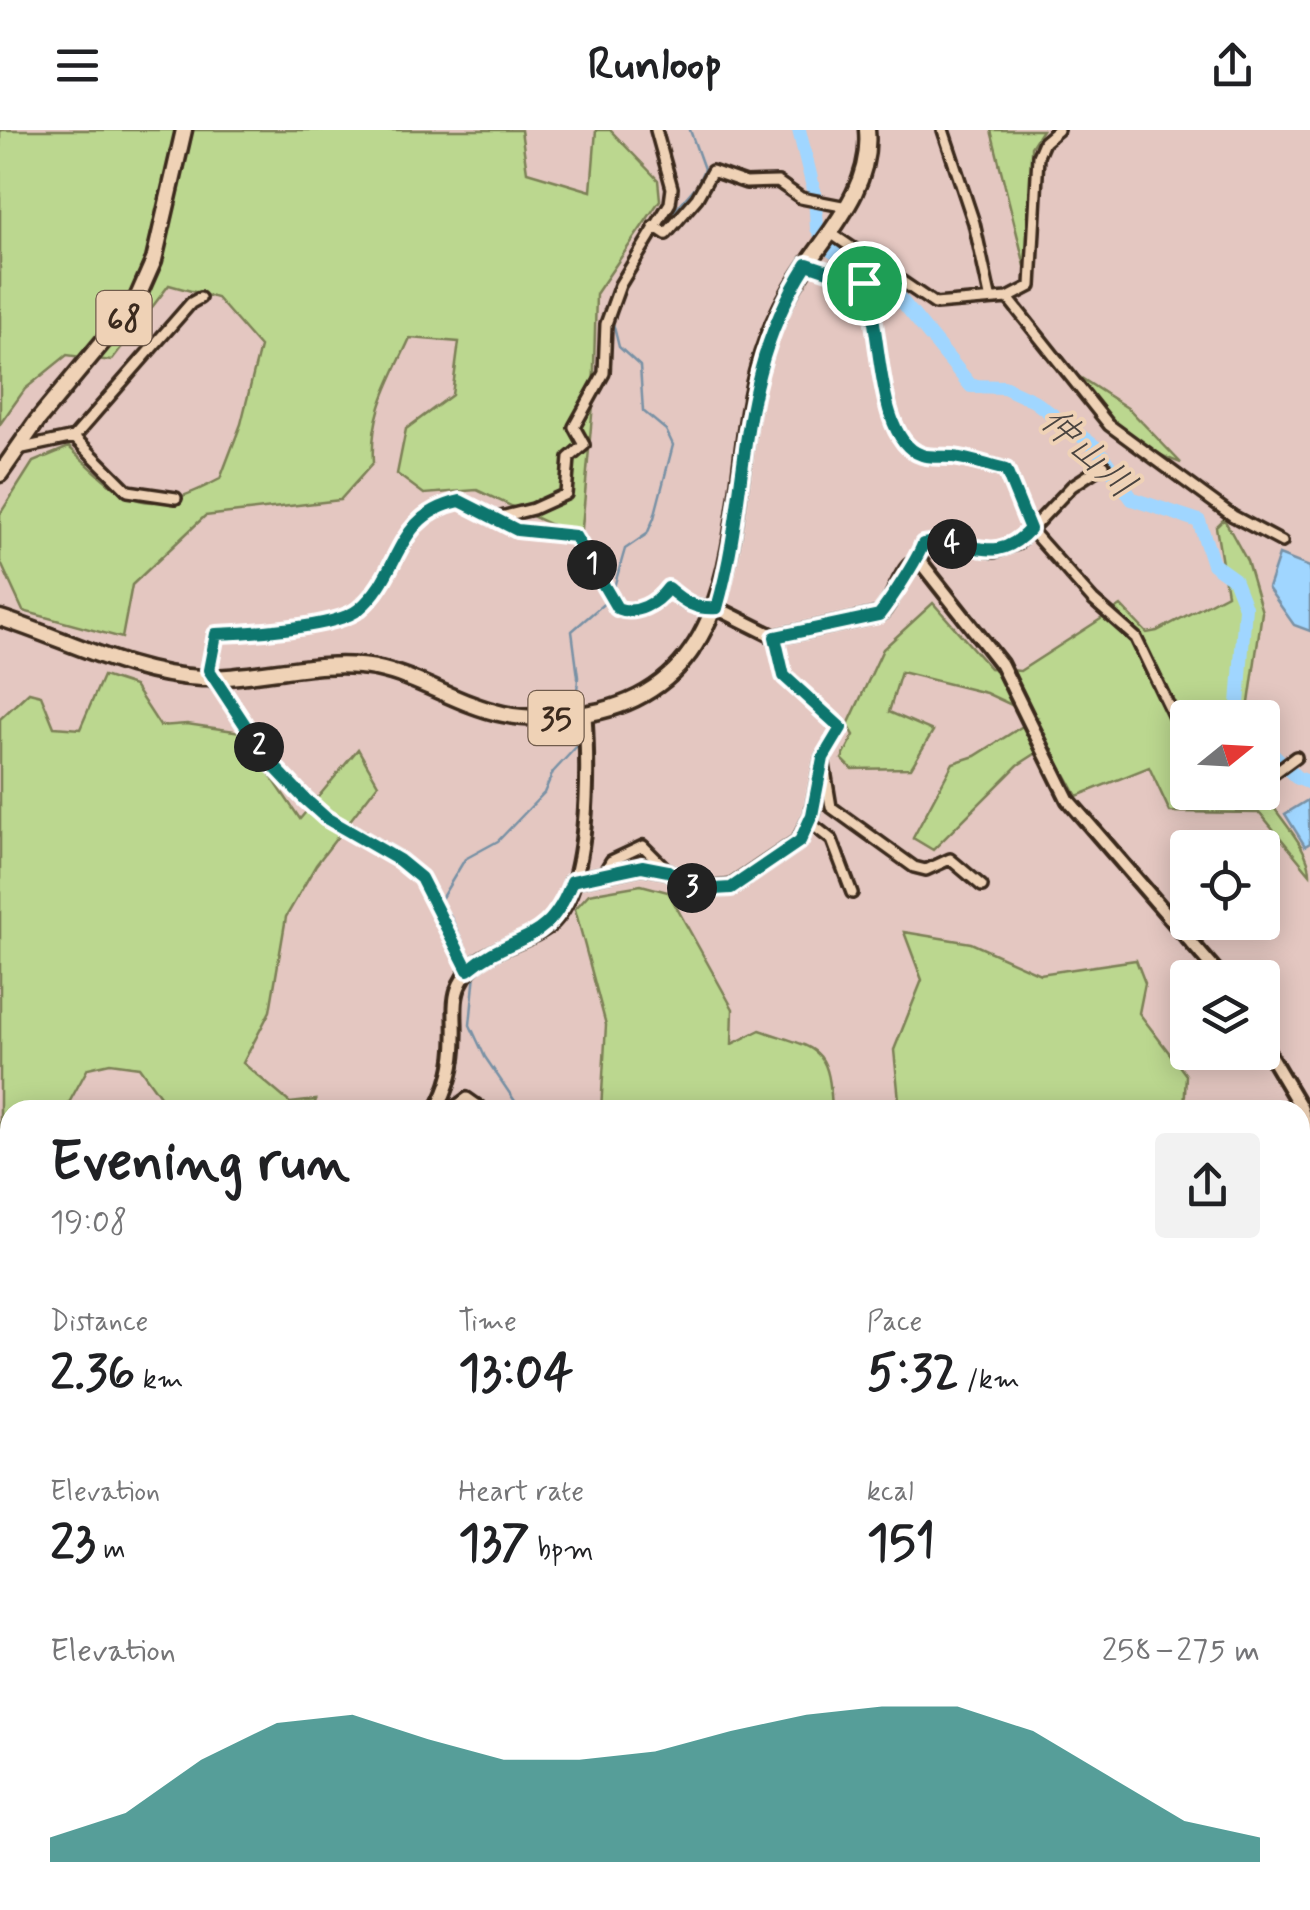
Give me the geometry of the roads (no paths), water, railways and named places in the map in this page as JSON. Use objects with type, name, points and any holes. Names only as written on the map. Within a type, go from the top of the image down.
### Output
[{"type":"main road","name":"68","points":[[0,474],[136,303],[154,260],[184,130]]},
{"type":"main road","name":"35","points":[[0,618],[129,666],[216,678],[358,667],[411,679],[500,714],[536,719],[629,704],[648,694],[675,670],[717,608],[757,372],[775,319],[809,260],[847,207],[865,165],[867,130]]},
{"type":"street","points":[[493,519],[532,509],[566,494],[569,458],[584,446],[574,427],[604,373],[610,308],[654,226],[668,210],[672,188],[656,130]]},
{"type":"street","points":[[942,130],[974,224],[990,296]]},
{"type":"street","points":[[827,236],[935,304],[990,296],[1008,298],[1032,286],[1034,280],[1038,156],[1044,142],[1058,130]]},
{"type":"street","points":[[654,226],[666,234],[697,198],[712,171],[746,183],[778,182],[801,198],[847,207]]},
{"type":"street","points":[[809,260],[864,283],[877,332],[885,400],[905,445],[920,455],[952,457],[1006,470],[1030,529],[1094,600],[1136,638],[1170,709]]},
{"type":"street","points":[[17,449],[74,437],[200,298]]},
{"type":"street","points":[[1008,298],[1109,425],[1233,516],[1282,542]]},
{"type":"street","points":[[74,437],[128,491],[176,498]]},
{"type":"street","points":[[468,970],[421,878],[399,860],[326,818],[268,760],[209,670],[216,634],[327,622],[352,614],[380,585],[410,529],[431,512],[460,501],[517,530],[575,536],[617,608],[625,612],[658,601],[668,588],[684,602],[701,609],[717,608],[775,637],[879,615],[903,573],[915,564],[923,544],[936,540],[994,552],[1017,544],[1083,476],[1104,465]]},
{"type":"street","points":[[915,564],[932,573],[1001,664],[1068,800],[1206,960]]},
{"type":"street","points":[[605,871],[611,860],[643,846],[668,871],[698,890],[731,888],[794,848],[809,822],[823,758],[841,728],[784,676],[775,637]]},
{"type":"street","points":[[440,1100],[450,1076],[457,988],[468,970],[486,954],[549,926],[561,912],[586,816],[584,714]]},
{"type":"street","points":[[1280,769],[1296,757]]},
{"type":"street","points":[[823,758],[827,792],[839,816],[914,867],[926,870],[950,858],[982,886]]},
{"type":"street","points":[[809,822],[832,840],[852,893]]},
{"type":"street","points":[[572,881],[642,866],[668,871]]},
{"type":"street","points":[[1279,1070],[1296,1100]]},
{"type":"water","points":[[1279,555],[1310,567],[1310,631],[1294,625],[1268,588]]},
{"type":"water","points":[[1308,800],[1310,843],[1305,846],[1285,814]]},
{"type":"waterway","points":[[662,225],[697,185],[704,169],[690,130]]},
{"type":"waterway","name":"仲山川","points":[[799,130],[815,195],[817,228],[829,249],[897,295],[971,386],[1004,387],[1034,401],[1097,448],[1132,499],[1199,521],[1213,564],[1234,579],[1245,607],[1238,700]]},
{"type":"waterway","points":[[612,319],[619,347],[640,366],[643,411],[666,430],[673,445],[654,518],[647,534],[625,549],[612,594]]},
{"type":"waterway","points":[[576,709],[578,677],[572,631],[608,600]]},
{"type":"waterway","points":[[471,960],[450,915],[438,904],[465,859],[498,841],[544,793],[553,772],[578,745],[577,722]]},
{"type":"waterway","name":"仲山川","points":[[1280,761],[1296,777],[1310,783]]},
{"type":"waterway","points":[[475,973],[470,1025],[485,1057],[514,1100]]}]
